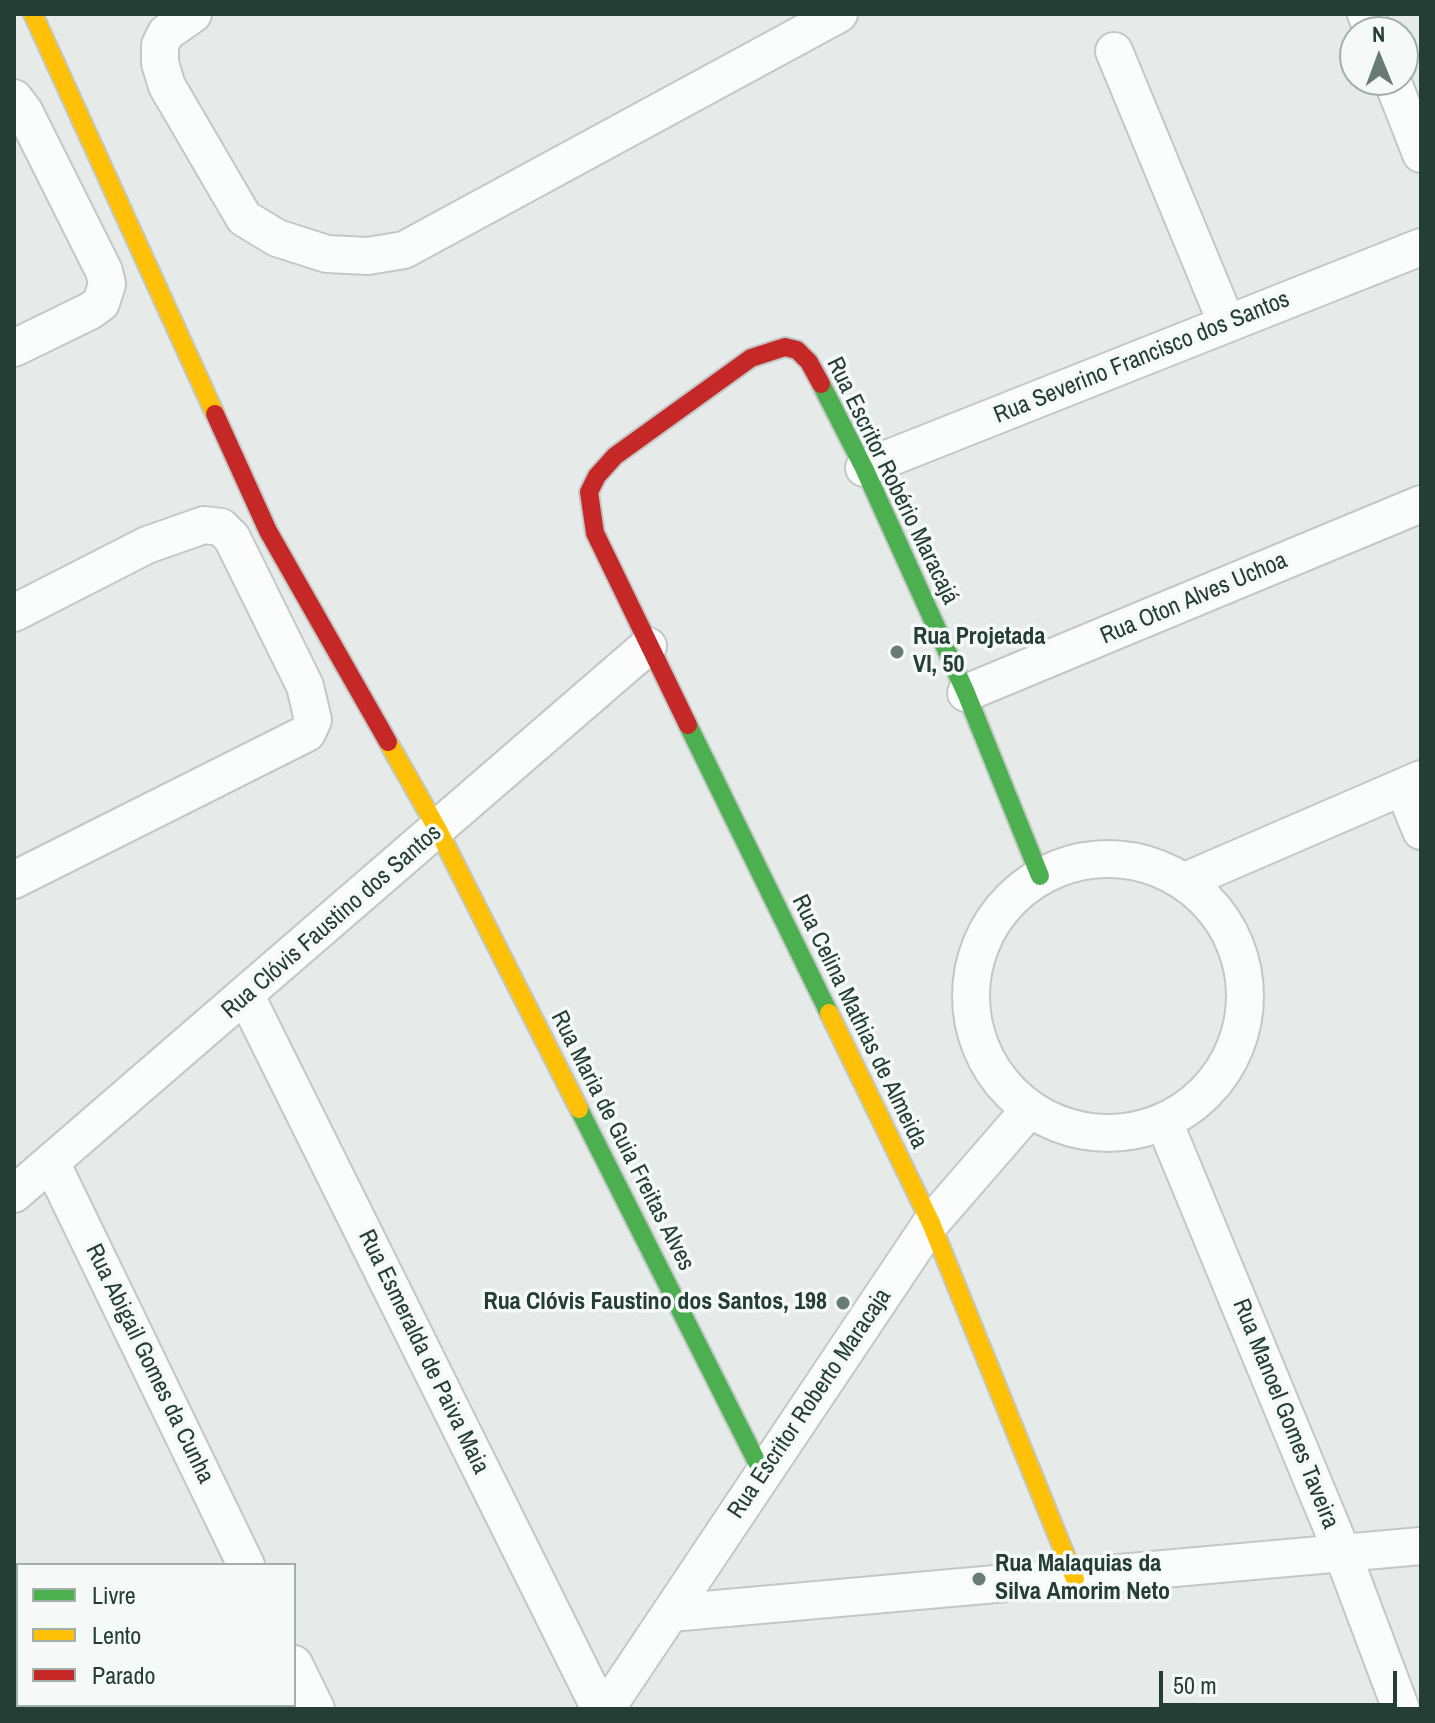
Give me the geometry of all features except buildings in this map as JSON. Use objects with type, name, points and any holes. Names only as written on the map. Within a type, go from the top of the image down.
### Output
[{"type":"street","name":"Rua Maria de Guia Freitas Alves","points":[[33,14],[268,531],[438,830],[763,1474]]},
{"type":"street","points":[[193,14],[166,33],[160,45],[160,63],[167,86],[244,218],[277,238],[327,254],[368,256],[404,250],[839,14]]},
{"type":"street","points":[[1114,51],[1227,324]]},
{"type":"street","points":[[1398,96],[1421,154]]},
{"type":"street","points":[[14,98],[19,101],[51,164],[104,271],[107,284],[101,303],[90,311],[14,348]]},
{"type":"street","name":"Rua Severino Francisco dos Santos","points":[[864,468],[1421,247]]},
{"type":"street","name":"Rua Escritor Robério Maracajá","points":[[589,492],[597,476],[615,456],[708,386],[751,358],[785,347],[797,350],[809,362],[864,468],[966,693],[1040,876]]},
{"type":"street","name":"Rua Celina Mathias de Almeida","points":[[589,492],[595,533],[931,1223],[1075,1579]]},
{"type":"street","name":"Rua Oton Alves Uchoa","points":[[966,693],[1421,504]]},
{"type":"street","points":[[14,613],[147,545],[204,525],[221,527],[232,538],[305,686],[313,720],[307,733],[14,880]]},
{"type":"street","name":"Rua Clóvis Faustino dos Santos","points":[[14,1194],[648,646]]},
{"type":"street","points":[[1185,881],[1412,783],[1421,831]]},
{"type":"street","points":[[1113,858],[1150,865],[1185,881],[1216,910],[1237,946],[1246,987],[1242,1029],[1226,1067],[1199,1099],[1164,1122],[1118,1133],[1072,1129],[1029,1110],[996,1077],[975,1036],[969,990],[979,945],[1003,905],[1040,876],[1075,862],[1113,858]]},
{"type":"street","name":"Rua Esmeralda de Paiva Maia","points":[[246,996],[603,1709]]},
{"type":"street","name":"Rua Escritor Roberto Maracaja","points":[[603,1709],[671,1613],[931,1223],[1029,1110]]},
{"type":"street","name":"Rua Manoel Gomes Taveira","points":[[1164,1122],[1342,1552],[1401,1709]]},
{"type":"street","name":"Rua Abigail Gomes da Cunha","points":[[51,1162],[245,1563]]},
{"type":"street","points":[[671,1613],[1421,1546]]},
{"type":"street","points":[[296,1668],[316,1709]]},
{"type":"traffic: fast","points":[[821,384],[864,468],[966,693],[1040,876]]},
{"type":"traffic: fast","points":[[688,725],[829,1013]]},
{"type":"traffic: fast","points":[[579,1109],[763,1474]]},
{"type":"traffic: slow","points":[[33,14],[215,414]]},
{"type":"traffic: slow","points":[[388,742],[438,830],[579,1109]]},
{"type":"traffic: slow","points":[[829,1013],[931,1223],[1075,1579]]},
{"type":"traffic: jam","points":[[688,725],[595,533],[589,492],[597,476],[615,456],[751,358],[785,347],[797,350],[809,362],[821,384]]},
{"type":"traffic: jam","points":[[215,414],[268,531],[388,742]]},
{"type":"place","name":"Rua Projetada VI, 50","points":[[897,652]]},
{"type":"place","name":"Rua Clóvis Faustino dos Santos, 198","points":[[843,1303]]},
{"type":"place","name":"Rua Malaquias da Silva Amorim Neto","points":[[979,1579]]}]
